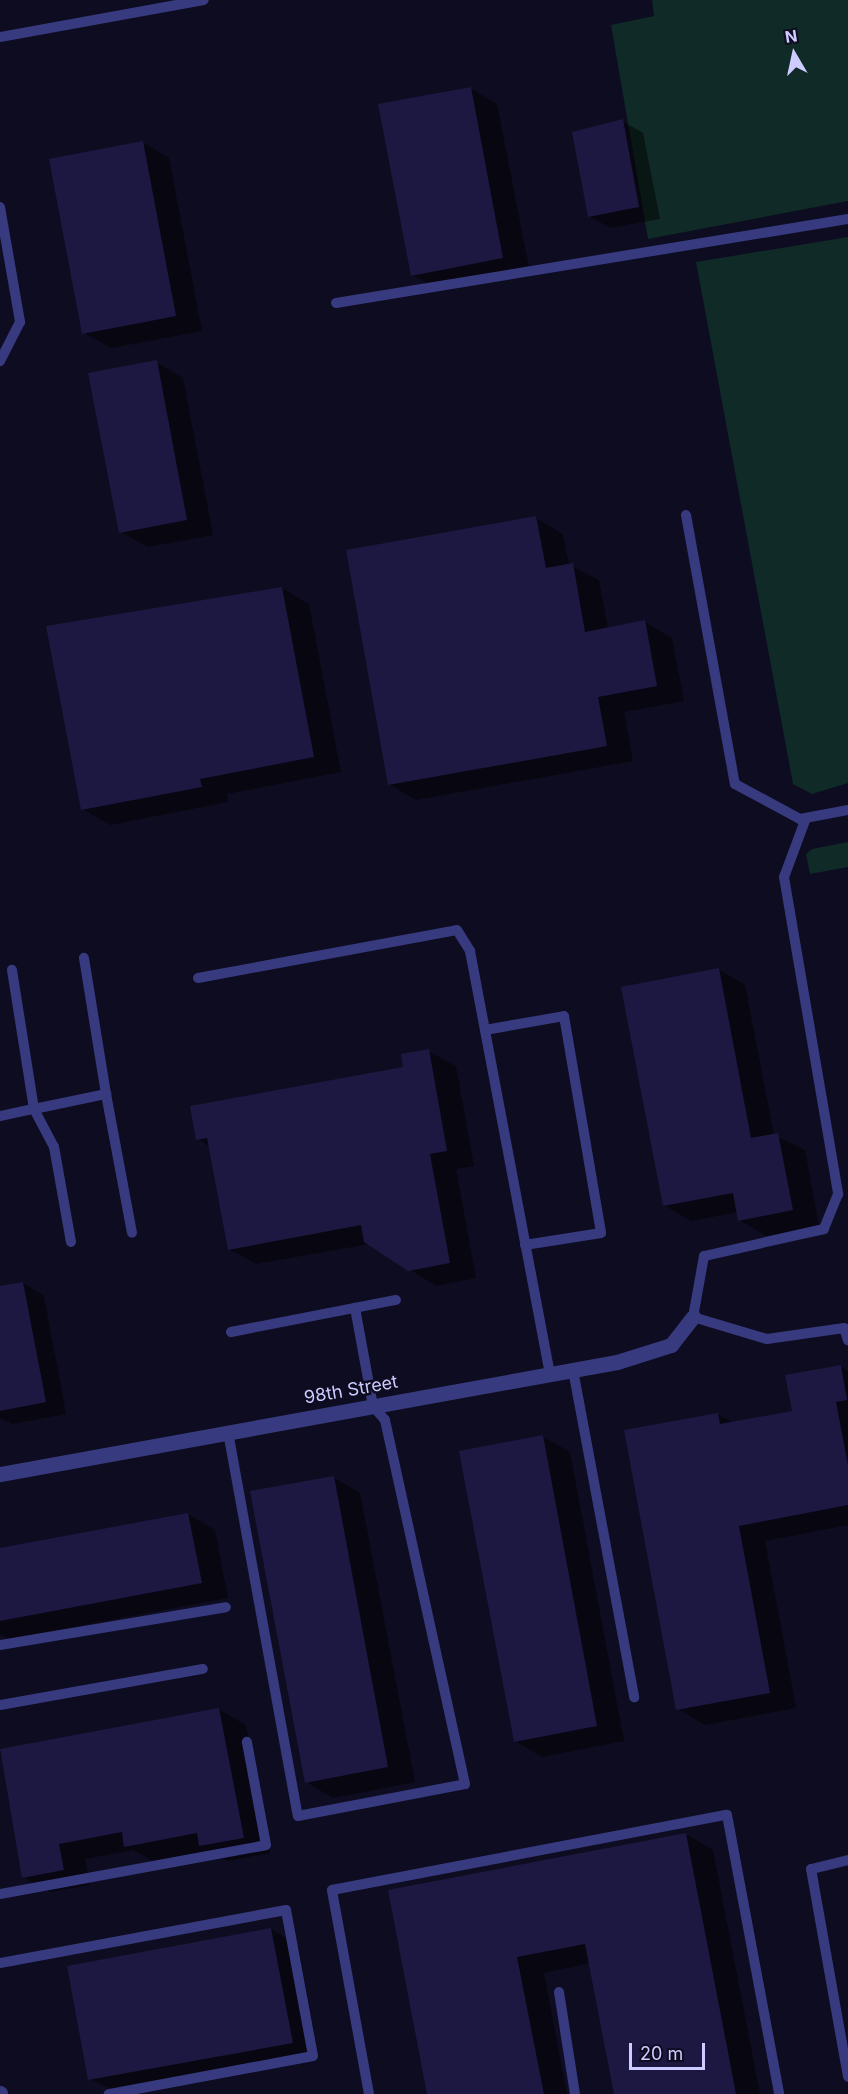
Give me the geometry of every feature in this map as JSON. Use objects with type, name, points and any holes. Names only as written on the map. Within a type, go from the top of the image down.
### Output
[{"type":"street","name":"98th Street","points":[[0,1474],[573,1370],[671,1345],[693,1317]]},
{"type":"lane","points":[[0,37],[204,0]]},
{"type":"lane","points":[[0,207],[20,322],[0,361]]},
{"type":"lane","points":[[336,303],[848,219]]},
{"type":"lane","points":[[686,515],[735,784],[806,818],[848,810]]},
{"type":"lane","points":[[806,818],[784,878],[838,1194],[824,1229],[704,1256],[693,1317],[767,1339],[844,1328],[848,1340]]},
{"type":"lane","points":[[198,978],[457,930],[470,951],[550,1374]]},
{"type":"lane","points":[[84,957],[132,1233]]},
{"type":"lane","points":[[12,970],[34,1109],[54,1147],[71,1242]]},
{"type":"lane","points":[[485,1030],[564,1016],[601,1233],[525,1245]]},
{"type":"lane","points":[[0,1116],[106,1094]]},
{"type":"lane","points":[[231,1332],[396,1300]]},
{"type":"lane","points":[[228,1432],[298,1816],[465,1784],[385,1420],[372,1406],[355,1308]]},
{"type":"lane","points":[[573,1370],[634,1697]]},
{"type":"lane","points":[[0,1645],[225,1607]]},
{"type":"lane","points":[[0,1704],[203,1669]]},
{"type":"lane","points":[[0,1894],[266,1845],[247,1742]]},
{"type":"lane","points":[[369,2094],[332,1890],[727,1815],[779,2094]]},
{"type":"lane","points":[[848,1860],[811,1869],[848,2077]]},
{"type":"lane","points":[[0,1963],[286,1910],[313,2056],[109,2094]]},
{"type":"lane","points":[[559,1992],[575,2094]]},
{"type":"green space","points":[[652,0],[848,0],[848,201],[648,239],[611,25],[654,16]]},
{"type":"green space","points":[[848,237],[848,783],[812,794],[793,784],[696,262]]},
{"type":"green space","points":[[848,842],[848,867],[810,874],[806,854],[812,849]]},
{"type":"building","points":[[471,87],[503,258],[411,276],[378,104]]},
{"type":"building","points":[[623,119],[639,207],[588,217],[572,132]]},
{"type":"building","points":[[143,141],[176,316],[82,334],[49,159]]},
{"type":"building","points":[[157,360],[187,520],[119,533],[88,373]]},
{"type":"building","points":[[536,516],[546,568],[573,563],[585,632],[645,620],[657,686],[598,697],[607,746],[388,785],[346,550]]},
{"type":"building","points":[[282,587],[314,757],[200,779],[202,787],[81,810],[46,626]]},
{"type":"building","points":[[719,968],[751,1138],[778,1133],[793,1210],[738,1221],[733,1193],[663,1206],[621,987]]},
{"type":"building","points":[[429,1049],[447,1151],[430,1154],[450,1263],[408,1271],[364,1242],[361,1225],[228,1250],[207,1138],[196,1140],[190,1106],[403,1067],[401,1054]]},
{"type":"building","points":[[23,1282],[46,1402],[0,1411],[0,1286]]},
{"type":"building","points":[[841,1365],[847,1400],[836,1402],[848,1465],[848,1505],[739,1526],[770,1693],[676,1710],[624,1430],[718,1413],[720,1424],[792,1411],[785,1375]]},
{"type":"building","points":[[543,1435],[597,1726],[514,1742],[459,1451]]},
{"type":"building","points":[[334,1476],[388,1767],[305,1783],[250,1491]]},
{"type":"building","points":[[188,1513],[202,1583],[0,1621],[0,1548]]},
{"type":"building","points":[[219,1708],[244,1838],[199,1846],[197,1833],[124,1847],[122,1832],[59,1844],[64,1870],[22,1878],[0,1749]]},
{"type":"building","points":[[686,1833],[736,2094],[614,2094],[585,1944],[517,1957],[544,2094],[427,2094],[388,1890]]},
{"type":"building","points":[[271,1928],[293,2043],[88,2080],[67,1966]]}]
